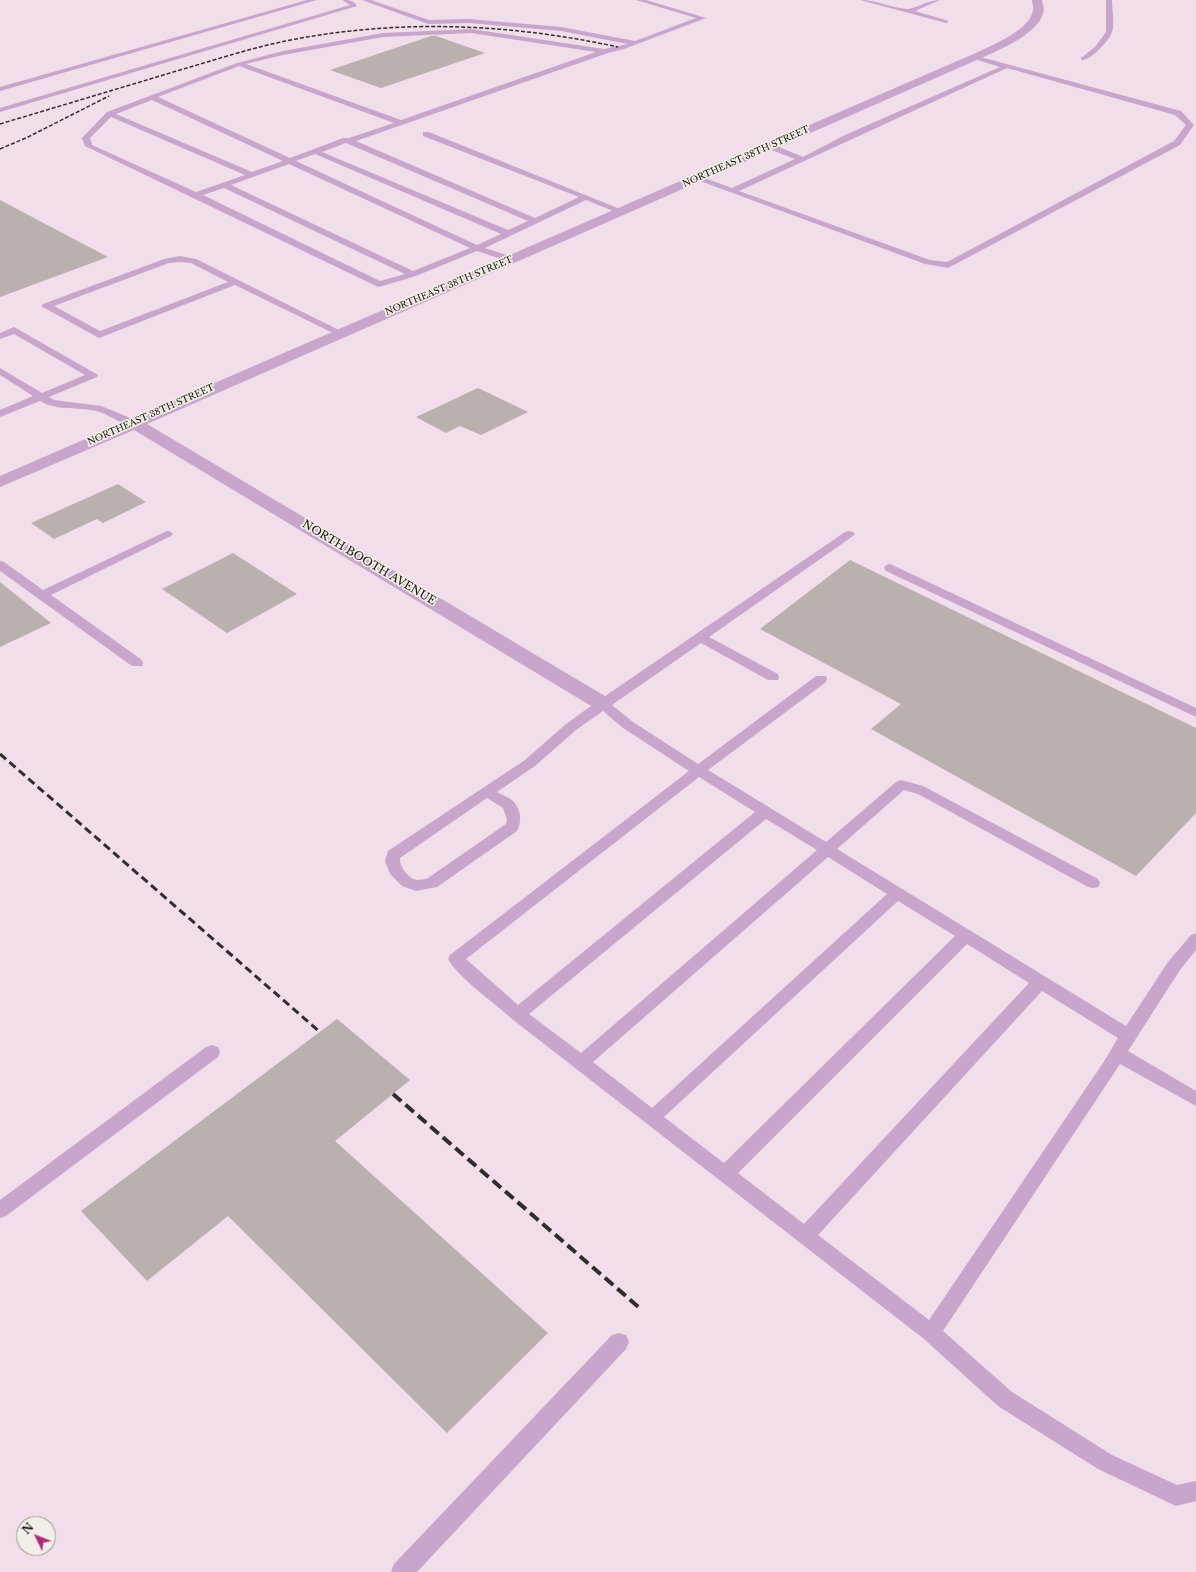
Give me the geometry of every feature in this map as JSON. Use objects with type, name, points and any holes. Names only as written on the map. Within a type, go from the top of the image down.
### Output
[{"type":"street","name":"NORTHEAST 38TH STREET","points":[[0,482],[898,90],[1016,37],[1032,23],[1037,14],[1037,0]]},
{"type":"street","name":"NORTH BOOTH AVENUE","points":[[134,423],[603,704]]},
{"type":"lane","points":[[0,89],[314,0]]},
{"type":"lane","points":[[0,110],[354,6],[345,0]]},
{"type":"lane","points":[[365,0],[428,22],[469,22],[561,29],[636,43]]},
{"type":"lane","points":[[196,195],[288,160],[346,140],[349,141],[606,51],[622,48],[703,18],[639,0]]},
{"type":"lane","points":[[863,0],[946,21]]},
{"type":"lane","points":[[908,11],[937,0]]},
{"type":"lane","points":[[1083,59],[1097,48],[1109,32],[1109,0]]},
{"type":"lane","points":[[586,197],[536,222],[477,248],[414,274],[379,284],[196,195],[88,146],[86,138],[110,114],[239,64],[283,53],[384,35],[471,31],[606,51]]},
{"type":"lane","points":[[696,178],[928,262],[948,265],[1177,143],[1190,126],[1178,113],[1007,66],[977,55]]},
{"type":"lane","points":[[239,64],[401,123]]},
{"type":"lane","points":[[732,191],[1007,66]]},
{"type":"lane","points":[[152,97],[477,248],[510,259]]},
{"type":"lane","points":[[110,114],[250,174]]},
{"type":"lane","points":[[426,134],[621,211]]},
{"type":"lane","points":[[349,141],[536,222]]},
{"type":"lane","points":[[770,146],[800,157],[802,160]]},
{"type":"lane","points":[[314,151],[509,234]]},
{"type":"lane","points":[[224,185],[414,274]]},
{"type":"lane","points":[[235,282],[99,335],[46,306],[167,261],[180,258],[193,261],[340,333]]},
{"type":"lane","points":[[0,336],[14,330],[93,375],[0,414]]},
{"type":"lane","points":[[0,371],[51,403],[101,409],[134,423]]},
{"type":"lane","points":[[42,595],[168,534]]},
{"type":"lane","points":[[487,792],[509,805],[514,820],[512,827],[432,883],[416,886],[407,882],[395,870],[392,861],[393,855],[530,763],[571,727],[603,704],[849,534]]},
{"type":"lane","points":[[0,565],[138,664]]},
{"type":"lane","points":[[890,568],[1196,713]]},
{"type":"lane","points":[[700,637],[773,677]]},
{"type":"lane","points":[[820,679],[699,770],[456,959],[473,976],[518,1014],[930,1333],[1005,1399],[1105,1462],[1176,1496],[1196,1491]]},
{"type":"lane","points":[[603,704],[628,725],[699,770],[1128,1036]]},
{"type":"lane","points":[[581,1063],[901,785],[922,791],[1093,883]]},
{"type":"lane","points":[[518,1014],[766,812]]},
{"type":"lane","points":[[652,1118],[897,893]]},
{"type":"lane","points":[[725,1174],[965,936]]},
{"type":"lane","points":[[930,1333],[1118,1054],[1128,1036],[1174,966],[1196,939]]},
{"type":"lane","points":[[805,1236],[1040,982]]},
{"type":"lane","points":[[0,1210],[212,1052]]},
{"type":"lane","points":[[1118,1054],[1196,1099]]},
{"type":"lane","points":[[402,1572],[619,1342]]},
{"type":"shaded area","points":[[0,0],[1196,0],[1196,1572],[0,1572]]},
{"type":"building","points":[[431,36],[436,36],[485,53],[381,88],[330,70]]},
{"type":"building","points":[[0,200],[108,257],[0,297]]},
{"type":"building","points":[[478,388],[528,412],[481,435],[460,426],[446,433],[416,417]]},
{"type":"building","points":[[118,484],[146,502],[103,523],[97,519],[54,539],[31,523]]},
{"type":"building","points":[[233,553],[297,594],[227,633],[162,589]]},
{"type":"building","points":[[850,560],[1196,728],[1196,813],[1136,876],[871,729],[901,704],[760,629]]},
{"type":"building","points":[[0,582],[51,623],[0,647]]},
{"type":"building","points":[[337,1019],[410,1080],[335,1141],[548,1333],[447,1433],[228,1216],[147,1281],[81,1211]]},
{"type":"railway","points":[[0,124],[252,49],[296,39],[336,33],[417,27],[458,27],[538,33],[618,47]]},
{"type":"railway","points":[[0,149],[28,137],[109,96]]},
{"type":"railway","points":[[0,754],[320,1032]]},
{"type":"railway","points":[[393,1094],[642,1310]]}]
